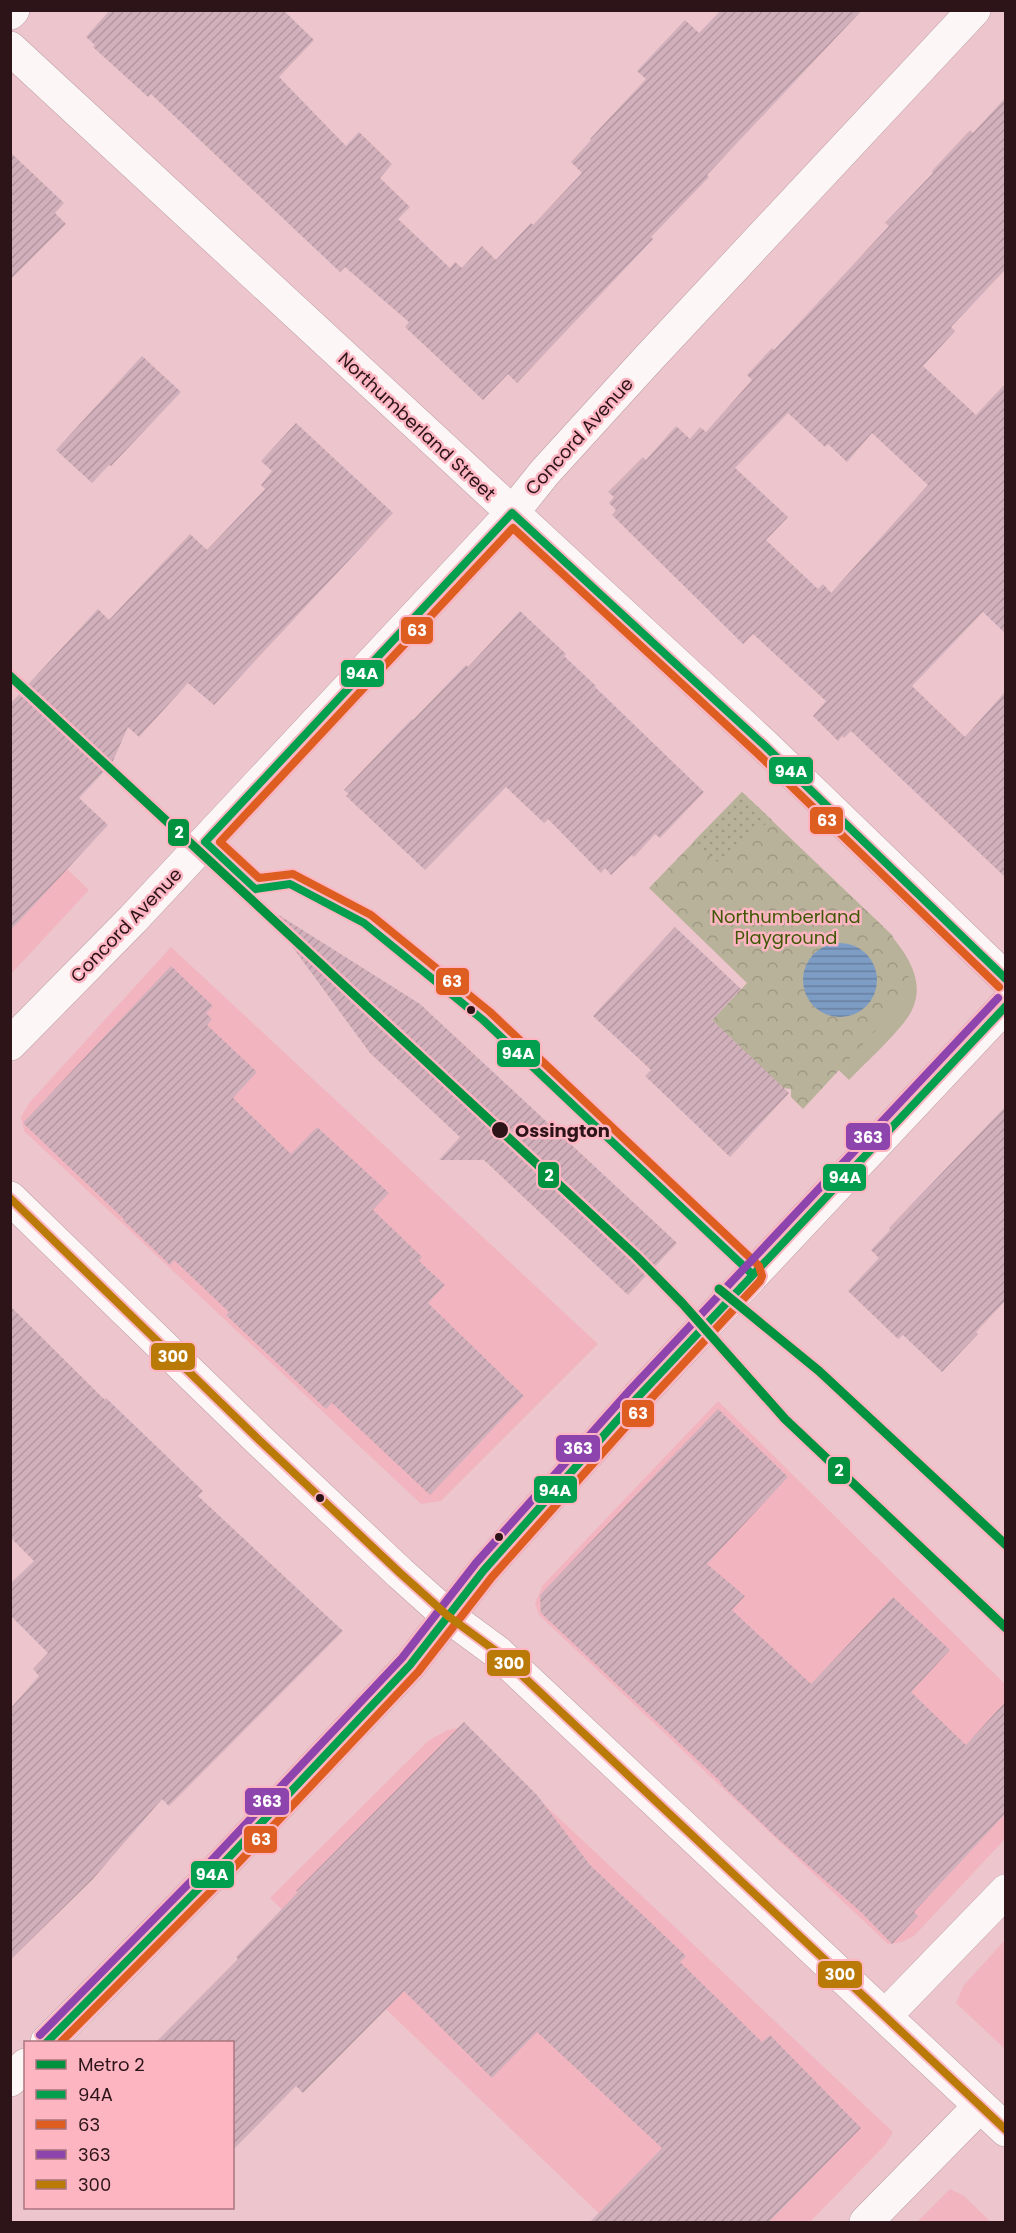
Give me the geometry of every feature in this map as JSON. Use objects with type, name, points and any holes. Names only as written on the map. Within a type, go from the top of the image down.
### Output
[{"type":"street","name":"Concord Avenue","points":[[10,1044],[133,919],[512,513],[545,472],[639,369],[974,10]]},
{"type":"street","name":"Northumberland Street","points":[[10,48],[765,746],[1005,979]]},
{"type":"street","points":[[49,2041],[223,1864],[410,1665],[484,1570],[638,1397],[1005,1005]]},
{"type":"street","points":[[10,1198],[257,1438],[448,1616],[497,1652],[1005,2130]]},
{"type":"street","points":[[885,2016],[1005,1891]]},
{"type":"street","points":[[10,2080],[24,2067]]},
{"type":"street","points":[[866,2223],[980,2106]]},
{"type":"shaded area","points":[[10,815],[89,890],[11,974],[10,974]]},
{"type":"shaded area","points":[[171,947],[598,1344],[441,1501],[421,1504],[24,1131],[21,1117],[29,1103]]},
{"type":"shaded area","points":[[718,1401],[1005,1684],[1005,1839],[914,1936],[902,1942],[888,1944],[539,1615],[535,1603],[543,1585]]},
{"type":"shaded area","points":[[462,1727],[893,2132],[885,2145],[810,2222],[608,2222],[270,1898],[428,1741],[447,1730]]},
{"type":"shaded area","points":[[1005,1940],[1005,2049],[956,2003],[964,1985]]},
{"type":"shaded area","points":[[950,2189],[964,2196],[991,2222],[917,2222]]},
{"type":"green space","name":"Northumberland Playground","points":[[742,792],[892,935],[908,971],[910,989],[902,1002],[803,1109],[791,1097],[791,1089],[783,1088],[712,1020],[747,983],[649,888]]},
{"type":"green space","points":[[742,792],[772,820],[747,837],[724,863],[716,861],[694,841]]},
{"type":"green space","points":[[845,891],[898,944],[909,960],[915,977],[917,994],[906,1020],[849,1080],[782,1015]]},
{"type":"water","points":[[840,943],[861,949],[871,959],[877,980],[871,1001],[861,1011],[840,1017],[819,1011],[809,1001],[803,980],[809,959],[819,949]]},
{"type":"building","points":[[110,10],[283,10],[314,40],[279,77],[346,146],[359,132],[392,164],[380,178],[410,207],[398,219],[450,268],[455,262],[462,268],[482,246],[496,260],[582,173],[571,162],[646,79],[637,71],[685,20],[699,33],[721,10],[862,10],[707,175],[709,177],[651,237],[653,239],[517,383],[508,374],[483,400],[405,327],[409,322],[345,267],[340,272],[151,94],[148,97],[93,47],[95,45],[86,37]]},
{"type":"building","points":[[1005,98],[1005,270],[951,327],[955,331],[923,366],[976,415],[1005,384],[1005,633],[983,612],[912,686],[965,737],[1005,692],[1005,877],[851,731],[838,741],[813,716],[826,701],[753,634],[743,644],[612,515],[616,510],[609,503],[614,497],[608,492],[643,457],[646,460],[676,426],[690,439],[700,427],[706,432],[752,380],[747,375],[772,348],[774,350],[889,226],[885,223],[970,130],[973,133]],"holes":[[[788,413],[825,447],[828,444],[847,462],[872,433],[928,485],[831,593],[823,584],[818,589],[766,540],[788,517],[735,468]]]},
{"type":"building","points":[[10,152],[64,203],[55,213],[66,224],[10,280]]},
{"type":"building","points":[[142,356],[181,392],[92,483],[56,450]]},
{"type":"building","points":[[296,423],[393,513],[214,705],[188,683],[139,737],[128,727],[112,763],[79,798],[108,825],[10,931],[10,704],[98,609],[109,620],[190,534],[207,550],[265,489],[261,485],[272,471],[261,461]]},
{"type":"building","points":[[520,611],[704,792],[660,838],[655,834],[634,857],[632,855],[611,875],[605,868],[601,873],[548,819],[544,823],[506,787],[425,870],[346,796],[349,794],[344,790],[466,665],[468,667]]},
{"type":"building","points":[[266,907],[420,1004],[677,1243],[628,1295],[484,1160],[439,1160],[460,1137],[370,1053],[264,908]]},
{"type":"building","points":[[675,927],[741,989],[712,1020],[789,1093],[730,1157],[645,1076],[651,1070],[593,1016]]},
{"type":"building","points":[[171,966],[213,1006],[206,1013],[212,1019],[207,1025],[257,1072],[233,1098],[291,1154],[317,1127],[389,1193],[373,1210],[422,1257],[419,1261],[445,1285],[428,1303],[524,1396],[430,1495],[332,1403],[326,1409],[226,1315],[229,1312],[174,1260],[170,1265],[23,1123]]},
{"type":"building","points":[[1005,1107],[1005,1301],[942,1372],[903,1335],[898,1339],[848,1291],[879,1258],[871,1250],[890,1230],[889,1228]]},
{"type":"building","points":[[10,1306],[105,1400],[106,1398],[203,1491],[198,1496],[343,1631],[169,1806],[162,1799],[92,1880],[10,1960],[10,1709],[39,1676],[33,1669],[48,1653],[10,1615],[10,1584],[34,1561],[10,1537]]},
{"type":"building","points":[[718,1409],[788,1477],[707,1564],[745,1596],[732,1610],[811,1684],[893,1597],[950,1650],[911,1692],[966,1745],[1005,1702],[1005,1814],[914,1912],[918,1916],[892,1944],[863,1914],[775,1836],[721,1782],[541,1613],[540,1595]]},
{"type":"building","points":[[464,1722],[537,1795],[590,1865],[686,1956],[680,1962],[762,2042],[770,2035],[861,2128],[768,2223],[589,2223],[662,2148],[537,2032],[492,2078],[404,1991],[303,2093],[296,2086],[234,2149],[234,2041],[157,2041],[238,1959],[236,1957],[298,1892],[296,1891]]},
{"type":"metro line","name":"2","points":[[10,676],[636,1256],[682,1303],[785,1419],[1006,1628]]},
{"type":"metro line","name":"2","points":[[719,1289],[819,1371],[1006,1545]]},
{"type":"transit line","name":"94A","points":[[255,889],[205,842],[512,513],[765,746],[1006,979]]},
{"type":"transit line","name":"63","points":[[62,2041],[225,1877],[418,1672],[492,1577],[646,1404],[760,1281],[762,1276],[759,1266],[490,1012],[371,915],[293,874],[259,878],[220,842],[513,528],[758,754],[999,987]]},
{"type":"transit line","name":"94A","points":[[255,889],[290,884],[364,923],[483,1020],[752,1274]]},
{"type":"transit line","name":"363","points":[[40,2035],[209,1863],[402,1658],[476,1563],[630,1390],[998,998]]},
{"type":"transit line","name":"94A","points":[[48,2041],[217,1870],[410,1665],[484,1570],[638,1397],[1006,1006]]},
{"type":"transit line","name":"300","points":[[10,1198],[257,1438],[400,1573],[448,1616],[497,1652],[1006,2130]]},
{"type":"place","name":"Ossington","points":[[500,1130]]}]
